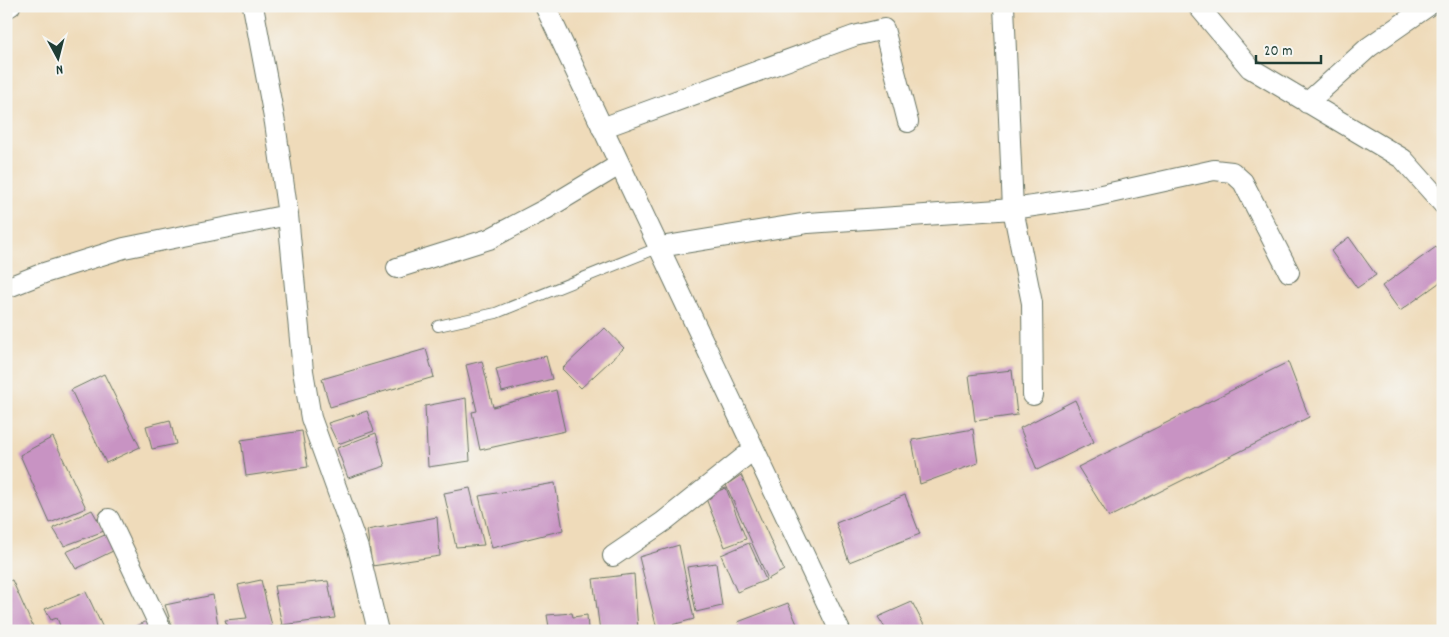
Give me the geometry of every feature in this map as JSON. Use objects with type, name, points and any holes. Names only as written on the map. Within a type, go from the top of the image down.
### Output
[{"type":"street","points":[[6,8],[10,6]]},
{"type":"street","points":[[253,6],[275,123],[288,215],[303,371],[311,418],[358,548],[378,631]]},
{"type":"street","points":[[545,6],[840,631]]},
{"type":"street","points":[[1004,6],[1013,209],[1032,302],[1033,395]]},
{"type":"street","points":[[1198,6],[1250,68],[1403,159],[1439,191]]},
{"type":"street","points":[[1307,103],[1355,58],[1428,6]]},
{"type":"street","points":[[602,128],[854,36],[884,29],[908,122]]},
{"type":"street","points":[[397,268],[489,239],[546,209],[619,164]]},
{"type":"street","points":[[660,247],[808,223],[1013,209],[1088,198],[1214,170],[1232,172],[1243,182],[1290,272]]},
{"type":"street","points":[[6,288],[44,273],[124,248],[288,215]]},
{"type":"street","points":[[613,556],[663,522],[753,450]]},
{"type":"street","points":[[109,519],[162,631]]},
{"type":"lane","points":[[438,326],[496,313],[660,247]]},
{"type":"building","points":[[1349,237],[1376,275],[1357,288],[1331,251]]},
{"type":"building","points":[[1436,247],[1443,256],[1443,280],[1400,311],[1382,286]]},
{"type":"building","points":[[605,328],[624,348],[581,388],[562,369]]},
{"type":"building","points":[[426,349],[434,377],[330,407],[322,379]]},
{"type":"building","points":[[546,356],[552,379],[502,392],[496,369]]},
{"type":"building","points":[[482,361],[493,407],[556,390],[565,431],[480,450],[472,412],[477,411],[466,365]]},
{"type":"building","points":[[1288,362],[1309,417],[1109,517],[1078,467]]},
{"type":"building","points":[[1012,370],[1017,415],[975,421],[969,375]]},
{"type":"building","points":[[104,374],[140,447],[106,463],[71,390]]},
{"type":"building","points":[[466,398],[470,461],[428,467],[425,406]]},
{"type":"building","points":[[1075,400],[1094,442],[1037,470],[1020,428]]},
{"type":"building","points":[[367,411],[374,431],[338,444],[328,423]]},
{"type":"building","points":[[170,420],[176,444],[152,449],[146,426]]},
{"type":"building","points":[[973,429],[978,463],[920,484],[912,440]]},
{"type":"building","points":[[302,431],[308,467],[246,476],[241,440]]},
{"type":"building","points":[[376,433],[385,466],[348,478],[337,448]]},
{"type":"building","points":[[53,437],[86,508],[50,523],[20,455]]},
{"type":"building","points":[[741,475],[784,570],[768,579],[726,485]]},
{"type":"building","points":[[555,483],[563,530],[492,548],[479,496]]},
{"type":"building","points":[[470,488],[484,545],[456,547],[444,493]]},
{"type":"building","points":[[726,488],[746,539],[725,547],[705,496]]},
{"type":"building","points":[[905,495],[920,534],[849,562],[836,523]]},
{"type":"building","points":[[92,510],[104,531],[64,546],[53,528]]},
{"type":"building","points":[[437,517],[440,556],[372,566],[367,530]]},
{"type":"building","points":[[107,534],[115,550],[76,569],[66,552]]},
{"type":"building","points":[[749,543],[766,580],[737,592],[721,555]]},
{"type":"building","points":[[679,545],[694,619],[657,629],[639,557]]},
{"type":"building","points":[[716,563],[722,606],[696,612],[687,567]]},
{"type":"building","points":[[634,574],[638,631],[600,631],[593,579]]},
{"type":"building","points":[[12,580],[35,631],[6,631],[6,582]]},
{"type":"building","points":[[261,580],[272,626],[257,631],[229,631],[225,620],[247,618],[238,585]]},
{"type":"building","points":[[328,581],[335,618],[282,625],[274,586]]},
{"type":"building","points":[[86,592],[103,628],[97,631],[62,631],[57,618],[51,620],[45,609]]},
{"type":"building","points":[[213,595],[219,631],[174,631],[165,605]]},
{"type":"building","points":[[912,602],[927,631],[887,631],[878,617]]},
{"type":"building","points":[[788,603],[800,631],[741,631],[738,622]]},
{"type":"building","points":[[572,613],[573,617],[587,615],[588,629],[595,629],[595,631],[534,631],[549,627],[547,615]]},
{"type":"building","points":[[151,619],[156,631],[127,631]]}]
